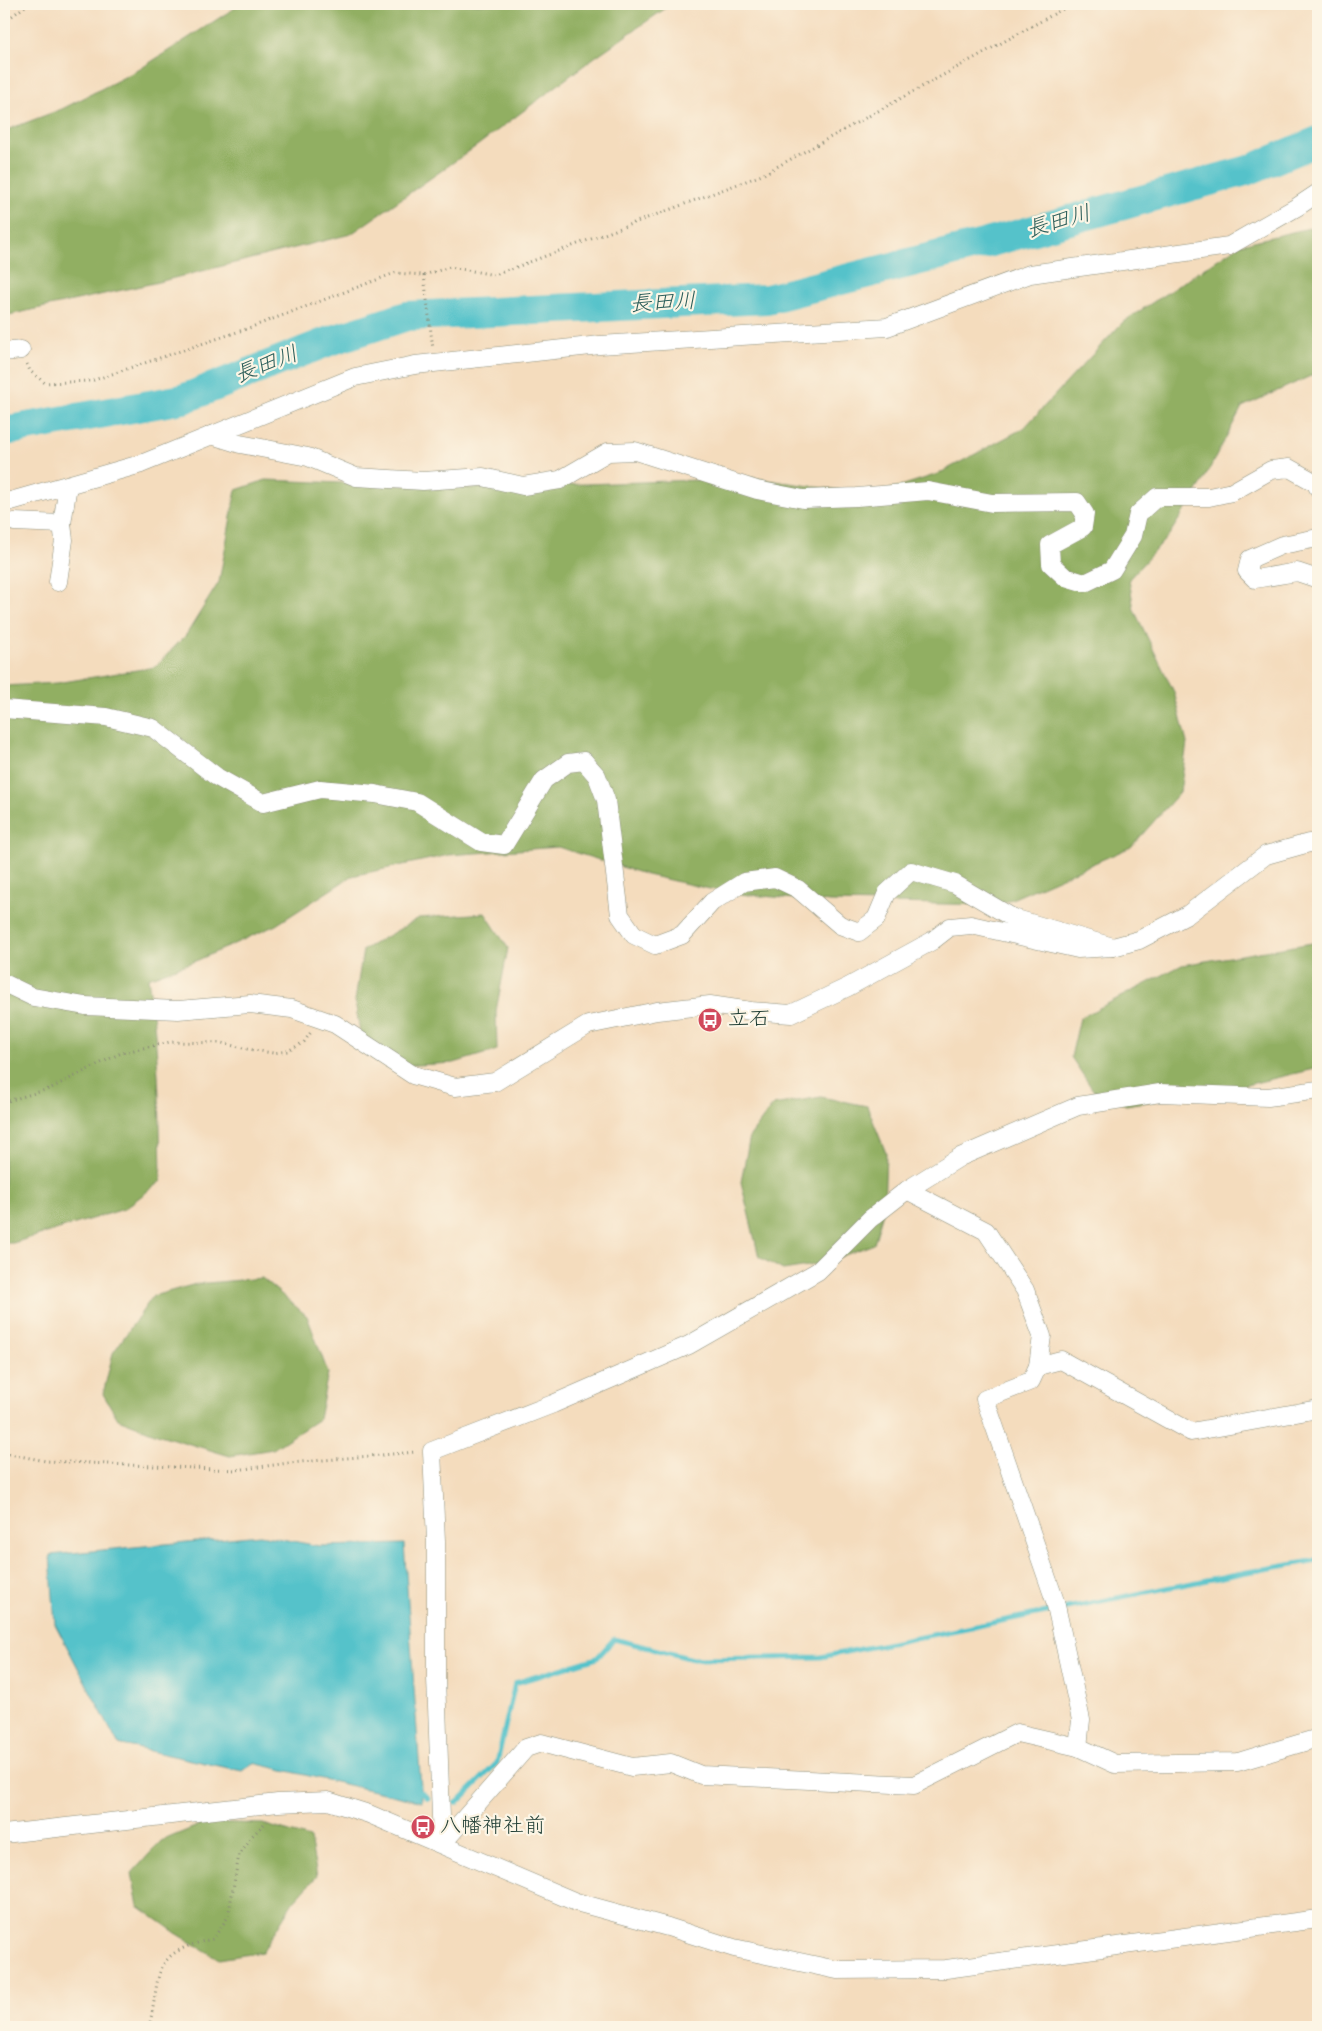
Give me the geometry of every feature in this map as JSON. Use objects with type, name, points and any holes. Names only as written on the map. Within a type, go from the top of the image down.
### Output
[{"type":"street","points":[[4,504],[141,464],[355,377],[415,365],[600,345],[887,327],[1030,274],[1229,246],[1318,193]]},
{"type":"street","points":[[211,435],[240,444],[308,457],[356,477],[423,481],[483,477],[523,486],[560,480],[608,452],[634,451],[757,490],[803,499],[857,498],[928,491],[992,503],[1077,502],[1085,514],[1083,527],[1050,545],[1051,564],[1065,577],[1085,583],[1112,570],[1133,536],[1138,514],[1157,497],[1209,497],[1232,492],[1271,470],[1289,468],[1316,484],[1318,488]]},
{"type":"street","points":[[58,582],[64,540],[62,524],[68,485]]},
{"type":"street","points":[[14,522],[62,524]]},
{"type":"street","points":[[1318,538],[1282,545],[1250,558],[1247,571],[1255,578],[1297,572],[1318,580]]},
{"type":"street","points":[[4,709],[106,717],[153,728],[217,777],[263,803],[320,789],[375,794],[418,802],[480,842],[504,845],[544,780],[568,763],[584,761],[597,776],[606,800],[620,915],[634,935],[655,945],[682,935],[712,902],[744,882],[775,878],[798,889],[840,925],[860,932],[876,919],[887,892],[911,871],[955,884],[1013,918],[1113,947]]},
{"type":"street","points":[[4,983],[33,998],[85,1006],[178,1010],[250,1004],[292,1009],[335,1024],[413,1075],[455,1087],[495,1082],[588,1025],[657,1011],[710,1005],[791,1014],[848,987],[932,940],[950,927],[971,925],[1078,949],[1113,947],[1139,940],[1187,915],[1266,855],[1309,843],[1318,843]]},
{"type":"street","points":[[442,1844],[436,1678],[436,1541],[432,1451],[553,1404],[645,1365],[706,1336],[818,1271],[870,1219],[907,1190],[960,1157],[1078,1106],[1160,1093],[1268,1097],[1318,1090]]},
{"type":"street","points":[[907,1190],[986,1231],[1025,1290],[1042,1336],[1038,1366],[1031,1381],[985,1399],[1055,1601],[1080,1720],[1078,1747]]},
{"type":"street","points":[[1038,1366],[1061,1360],[1190,1432],[1318,1409]]},
{"type":"street","points":[[442,1844],[526,1748],[541,1744],[632,1767],[671,1763],[701,1775],[914,1785],[1017,1733],[1078,1747],[1115,1764],[1238,1762],[1318,1738]]},
{"type":"street","points":[[4,1834],[278,1803],[328,1801],[369,1814],[576,1902],[668,1927],[734,1948],[836,1970],[946,1969],[1318,1919]]},
{"type":"path","points":[[4,22],[28,4]]},
{"type":"path","points":[[12,351],[30,371],[45,383],[91,381],[249,328],[395,273],[424,275],[450,267],[495,274],[762,175],[1072,4]]},
{"type":"path","points":[[424,275],[434,352]]},
{"type":"path","points":[[4,1102],[49,1089],[120,1053],[170,1042],[222,1043],[273,1053],[288,1051],[304,1042],[320,1019]]},
{"type":"path","points":[[4,1453],[46,1461],[236,1470],[289,1462],[432,1451]]},
{"type":"path","points":[[149,2027],[157,1975],[168,1956],[193,1943],[213,1939],[228,1916],[239,1854],[252,1836],[272,1816],[278,1803]]},
{"type":"green space","points":[[241,4],[672,4],[595,57],[478,145],[351,234],[154,283],[4,316],[4,131],[62,109],[140,69]]},
{"type":"green space","points":[[1318,226],[1318,375],[1315,374],[1242,407],[1202,483],[1169,535],[1129,579],[1134,610],[1174,692],[1187,743],[1180,792],[1131,847],[998,905],[830,902],[728,893],[647,875],[558,847],[449,855],[352,876],[276,925],[198,960],[148,978],[157,1054],[161,1181],[124,1209],[13,1243],[4,1243],[4,686],[57,683],[155,667],[186,635],[219,582],[236,490],[266,480],[472,488],[754,478],[873,495],[938,474],[1024,428],[1123,322],[1241,244]]},
{"type":"green space","points":[[485,913],[508,948],[496,1011],[497,1050],[454,1063],[399,1066],[362,1045],[355,1001],[363,950],[419,918]]},
{"type":"green space","points":[[1318,942],[1318,1068],[1229,1089],[1126,1105],[1093,1090],[1071,1057],[1080,1018],[1182,965]]},
{"type":"green space","points":[[821,1097],[867,1106],[886,1153],[884,1209],[874,1244],[821,1264],[783,1270],[759,1257],[741,1182],[750,1136],[773,1105]]},
{"type":"green space","points":[[262,1278],[307,1316],[328,1373],[319,1419],[273,1449],[230,1456],[160,1435],[118,1419],[103,1394],[113,1353],[153,1296],[196,1284]]},
{"type":"green space","points":[[207,1822],[263,1824],[310,1838],[317,1876],[293,1902],[262,1952],[219,1959],[176,1933],[138,1906],[132,1873],[161,1841]]},
{"type":"water","points":[[260,1535],[319,1546],[404,1544],[422,1802],[253,1763],[242,1771],[118,1744],[55,1624],[50,1555]]},
{"type":"waterway","name":"長田川","points":[[4,431],[183,399],[327,342],[407,316],[767,299],[987,243],[1249,170],[1318,141]]},
{"type":"waterway","points":[[455,1803],[497,1763],[515,1683],[597,1658],[614,1639],[693,1659],[821,1657],[1247,1572],[1318,1560]]},
{"type":"waterway","points":[[418,1790],[428,1798]]},
{"type":"place","name":"立石","points":[[710,1020]]},
{"type":"place","name":"八幡神社前","points":[[423,1827]]}]
